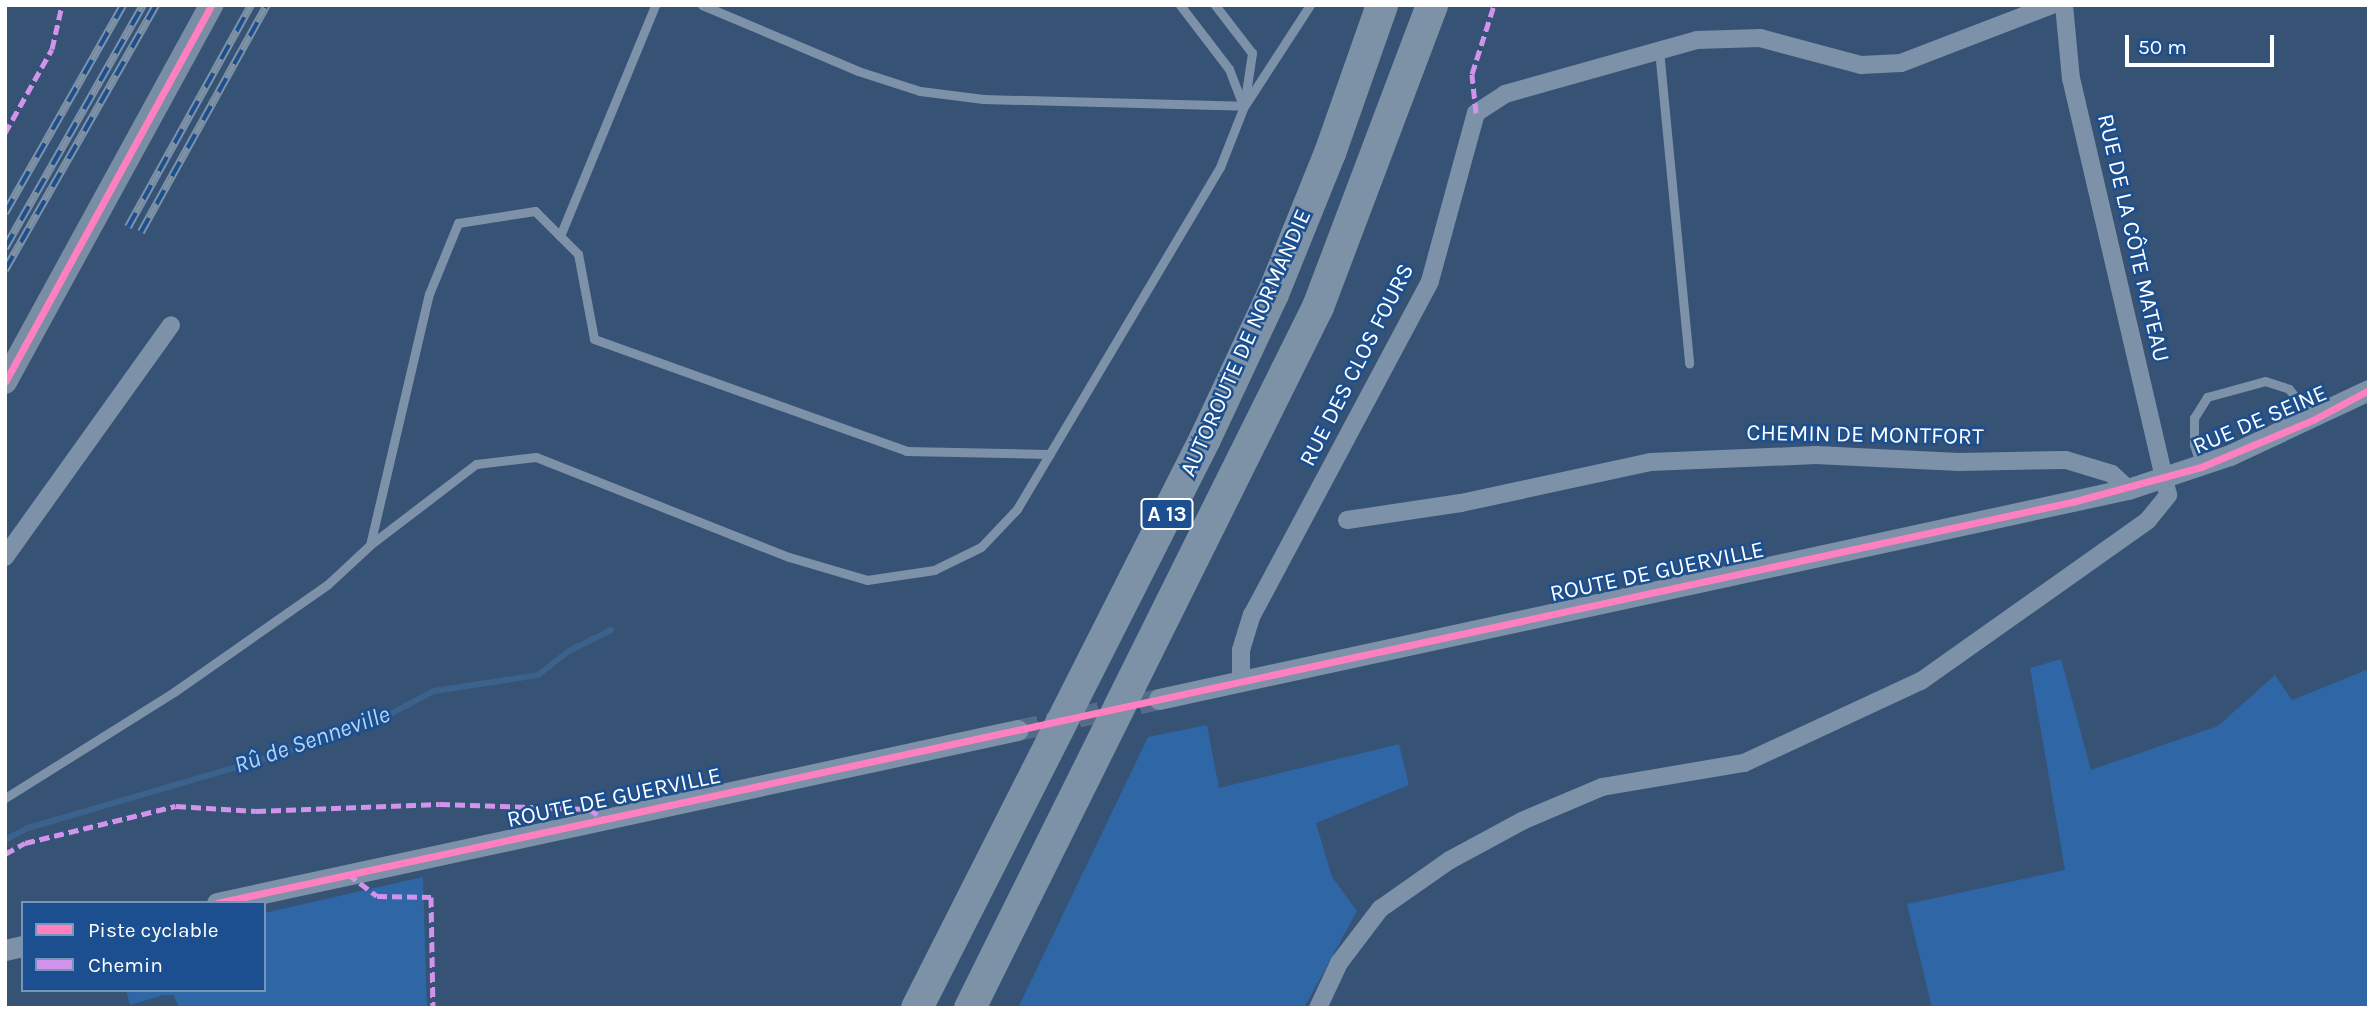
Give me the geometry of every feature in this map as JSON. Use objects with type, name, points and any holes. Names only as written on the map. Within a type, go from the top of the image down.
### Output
[{"type":"highway","name":"AUTOROUTE DE NORMANDIE","points":[[917,1008],[1205,439],[1273,295],[1330,153],[1382,5]]},
{"type":"highway","name":"AUTOROUTE DE NORMANDIE","points":[[970,1008],[1318,307],[1432,5]]},
{"type":"main road","points":[[5,382],[211,5]]},
{"type":"street","name":"RUE DES CLOS FOURS","points":[[1241,681],[1245,631],[1430,281],[1476,113],[1505,94],[1697,40],[1760,38],[1861,65],[1901,63],[2052,5]]},
{"type":"street","name":"RUE DE LA CÔTE MATEAU","points":[[2064,5],[2071,79],[2163,480]]},
{"type":"street","points":[[5,558],[171,325]]},
{"type":"street","name":"RUE DE SEINE","points":[[2163,480],[2313,420],[2369,390]]},
{"type":"street","name":"CHEMIN DE MONTFORT","points":[[1347,520],[1461,503],[1651,462],[1788,456],[2066,460],[2112,474],[2128,489]]},
{"type":"street","name":"ROUTE DE GUERVILLE","points":[[1159,699],[2163,480]]},
{"type":"street","points":[[1318,1008],[1339,964],[1380,909],[1450,860],[1522,821],[1602,788],[1744,763],[1921,681],[2148,520],[2168,495],[2163,480]]},
{"type":"street","name":"ROUTE DE GUERVILLE","points":[[226,901],[1018,730]]},
{"type":"lane","points":[[560,236],[655,5]]},
{"type":"lane","points":[[702,5],[858,71],[920,91],[983,99],[1244,106]]},
{"type":"lane","points":[[1180,5],[1229,69],[1244,106]]},
{"type":"lane","points":[[1215,5],[1252,53],[1244,106]]},
{"type":"lane","points":[[5,798],[174,692],[327,585],[370,545],[476,464],[536,457],[789,556],[867,580],[934,570],[981,547],[1017,509],[1220,167],[1244,106],[1310,5]]},
{"type":"lane","points":[[1659,49],[1689,364]]},
{"type":"lane","points":[[370,545],[429,294],[458,222],[535,211],[578,254],[594,339],[906,451],[1050,454]]},
{"type":"lane","points":[[2201,467],[2194,444],[2194,418],[2207,397],[2265,381],[2289,390],[2313,420]]},
{"type":"shaded area","points":[[2061,659],[2091,770],[2218,726],[2275,675],[2292,700],[2369,669],[2369,1008],[1932,1008],[1907,904],[2065,870],[2030,668]]},
{"type":"shaded area","points":[[1207,725],[1219,788],[1399,744],[1409,785],[1316,823],[1332,877],[1357,911],[1304,1008],[1018,1008],[1148,737]]},
{"type":"shaded area","points":[[423,877],[427,1008],[180,1008],[173,995],[163,995],[130,1005],[127,992],[266,992],[266,913]]},
{"type":"waterway","name":"Rû de Senneville","points":[[5,840],[28,828],[274,756],[377,721],[434,691],[538,675],[569,651],[611,630]]},
{"type":"tunnel","points":[[1018,730],[1159,699]]},
{"type":"railway","points":[[5,213],[123,5]]},
{"type":"railway","points":[[5,248],[143,5]]},
{"type":"railway","points":[[5,270],[156,5]]},
{"type":"railway","points":[[128,227],[251,5]]},
{"type":"railway","points":[[141,232],[267,5]]},
{"type":"marked path","points":[[5,133],[52,49],[62,5]]},
{"type":"marked path","points":[[1476,113],[1472,74],[1494,5]]},
{"type":"marked path","points":[[5,854],[25,843],[176,806],[256,811],[440,804],[589,809],[604,819]]},
{"type":"marked path","points":[[348,874],[377,896],[431,897],[433,1008]]},
{"type":"cycle path","points":[[5,382],[211,5]]},
{"type":"cycle path","points":[[226,901],[2072,502],[2201,467],[2313,420],[2369,390]]}]
